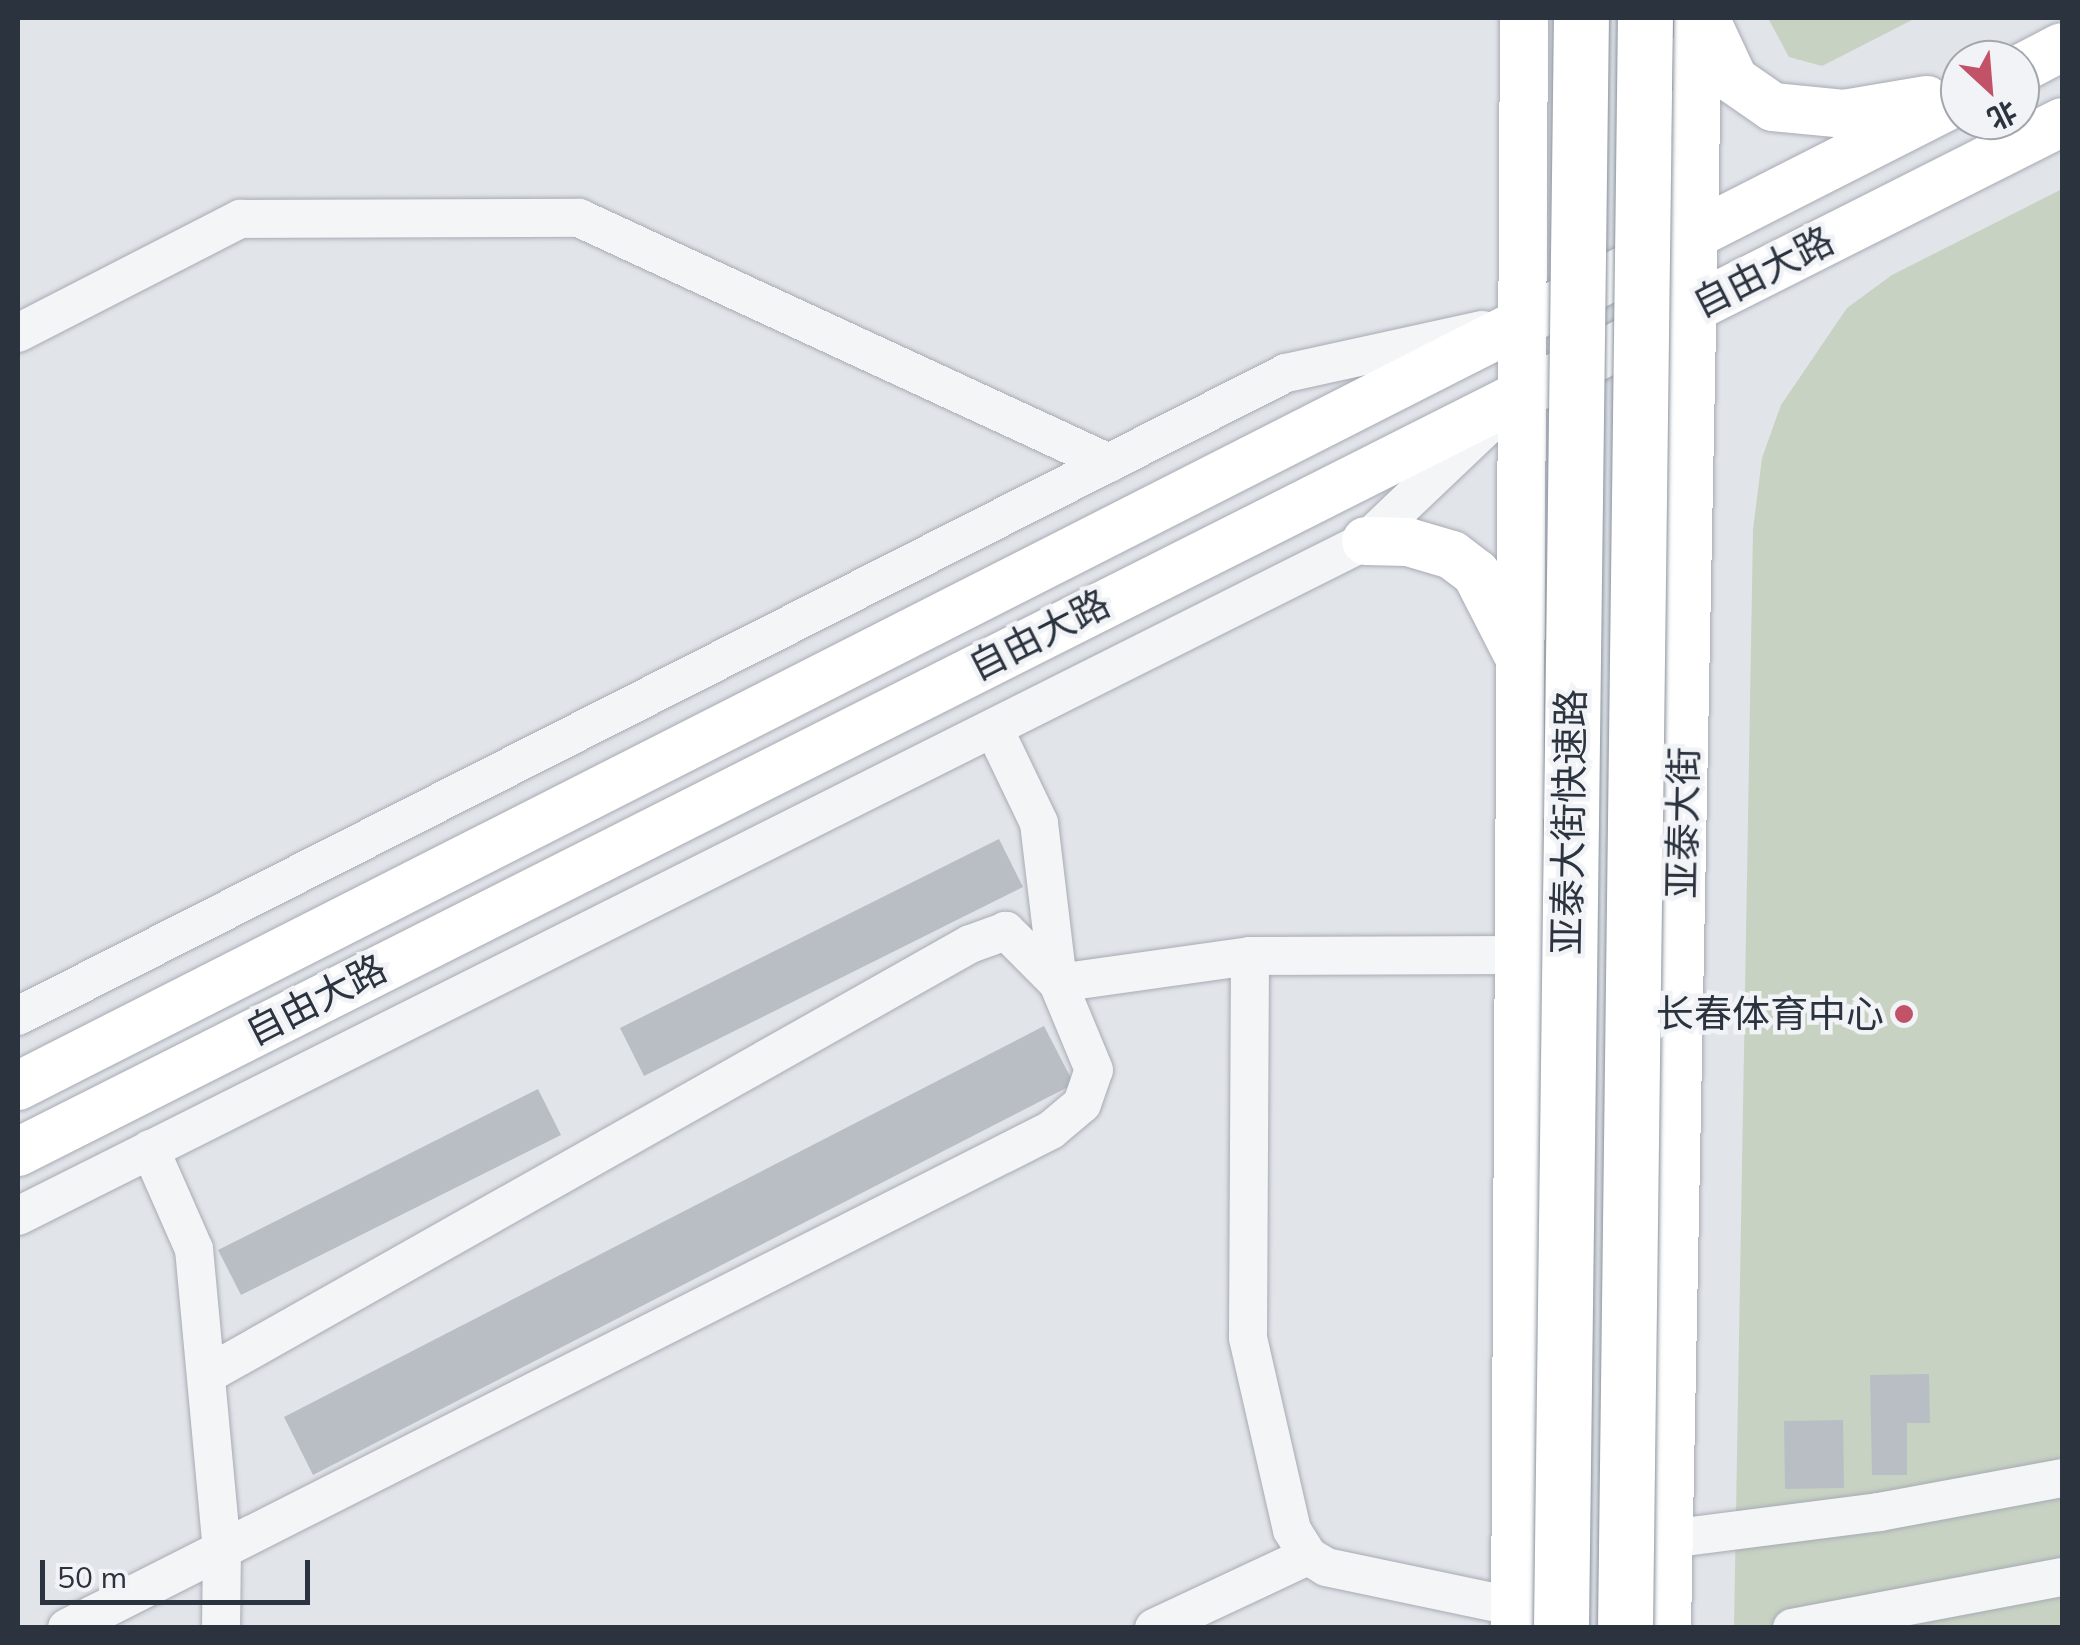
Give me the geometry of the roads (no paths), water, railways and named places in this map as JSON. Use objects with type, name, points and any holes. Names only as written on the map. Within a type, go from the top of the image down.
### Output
[{"type":"highway","name":"亚泰大街快速路","points":[[1530,1621],[1581,18]]},
{"type":"highway","name":"亚泰大街快速路","points":[[1624,1628],[1645,18]]},
{"type":"main road","points":[[1524,18],[1520,955],[1530,1621]]},
{"type":"main road","points":[[1701,18],[1734,80],[1773,107],[1844,114],[1940,100]]},
{"type":"main road","name":"亚泰大街","points":[[1667,1628],[1701,18]]},
{"type":"main road","name":"自由大路","points":[[18,1086],[1940,107]]},
{"type":"main road","name":"自由大路","points":[[18,1152],[2062,122]]},
{"type":"main road","points":[[1366,541],[1430,546],[1476,573],[1522,665]]},
{"type":"street","points":[[18,333],[240,219],[578,218],[1109,463]]},
{"type":"street","points":[[18,1016],[1286,373],[1523,321]]},
{"type":"street","points":[[18,1216],[1366,541],[1524,392]]},
{"type":"street","points":[[67,1628],[1051,1130],[1082,1104],[1094,1070],[1058,983],[1038,822],[994,729]]},
{"type":"street","points":[[208,1374],[970,944],[1006,932],[1058,983]]},
{"type":"street","points":[[1058,983],[1250,956],[1520,955]]},
{"type":"street","points":[[1250,956],[1248,1338],[1292,1530],[1308,1556],[1326,1568],[1530,1621]]},
{"type":"street","points":[[150,1149],[194,1248],[222,1548],[221,1628]]},
{"type":"street","points":[[1669,1539],[1880,1512],[2062,1478]]},
{"type":"street","points":[[1154,1628],[1308,1556]]},
{"type":"street","points":[[1792,1628],[2062,1577]]},
{"type":"place","name":"长春体育中心","points":[[1904,1014]]}]
